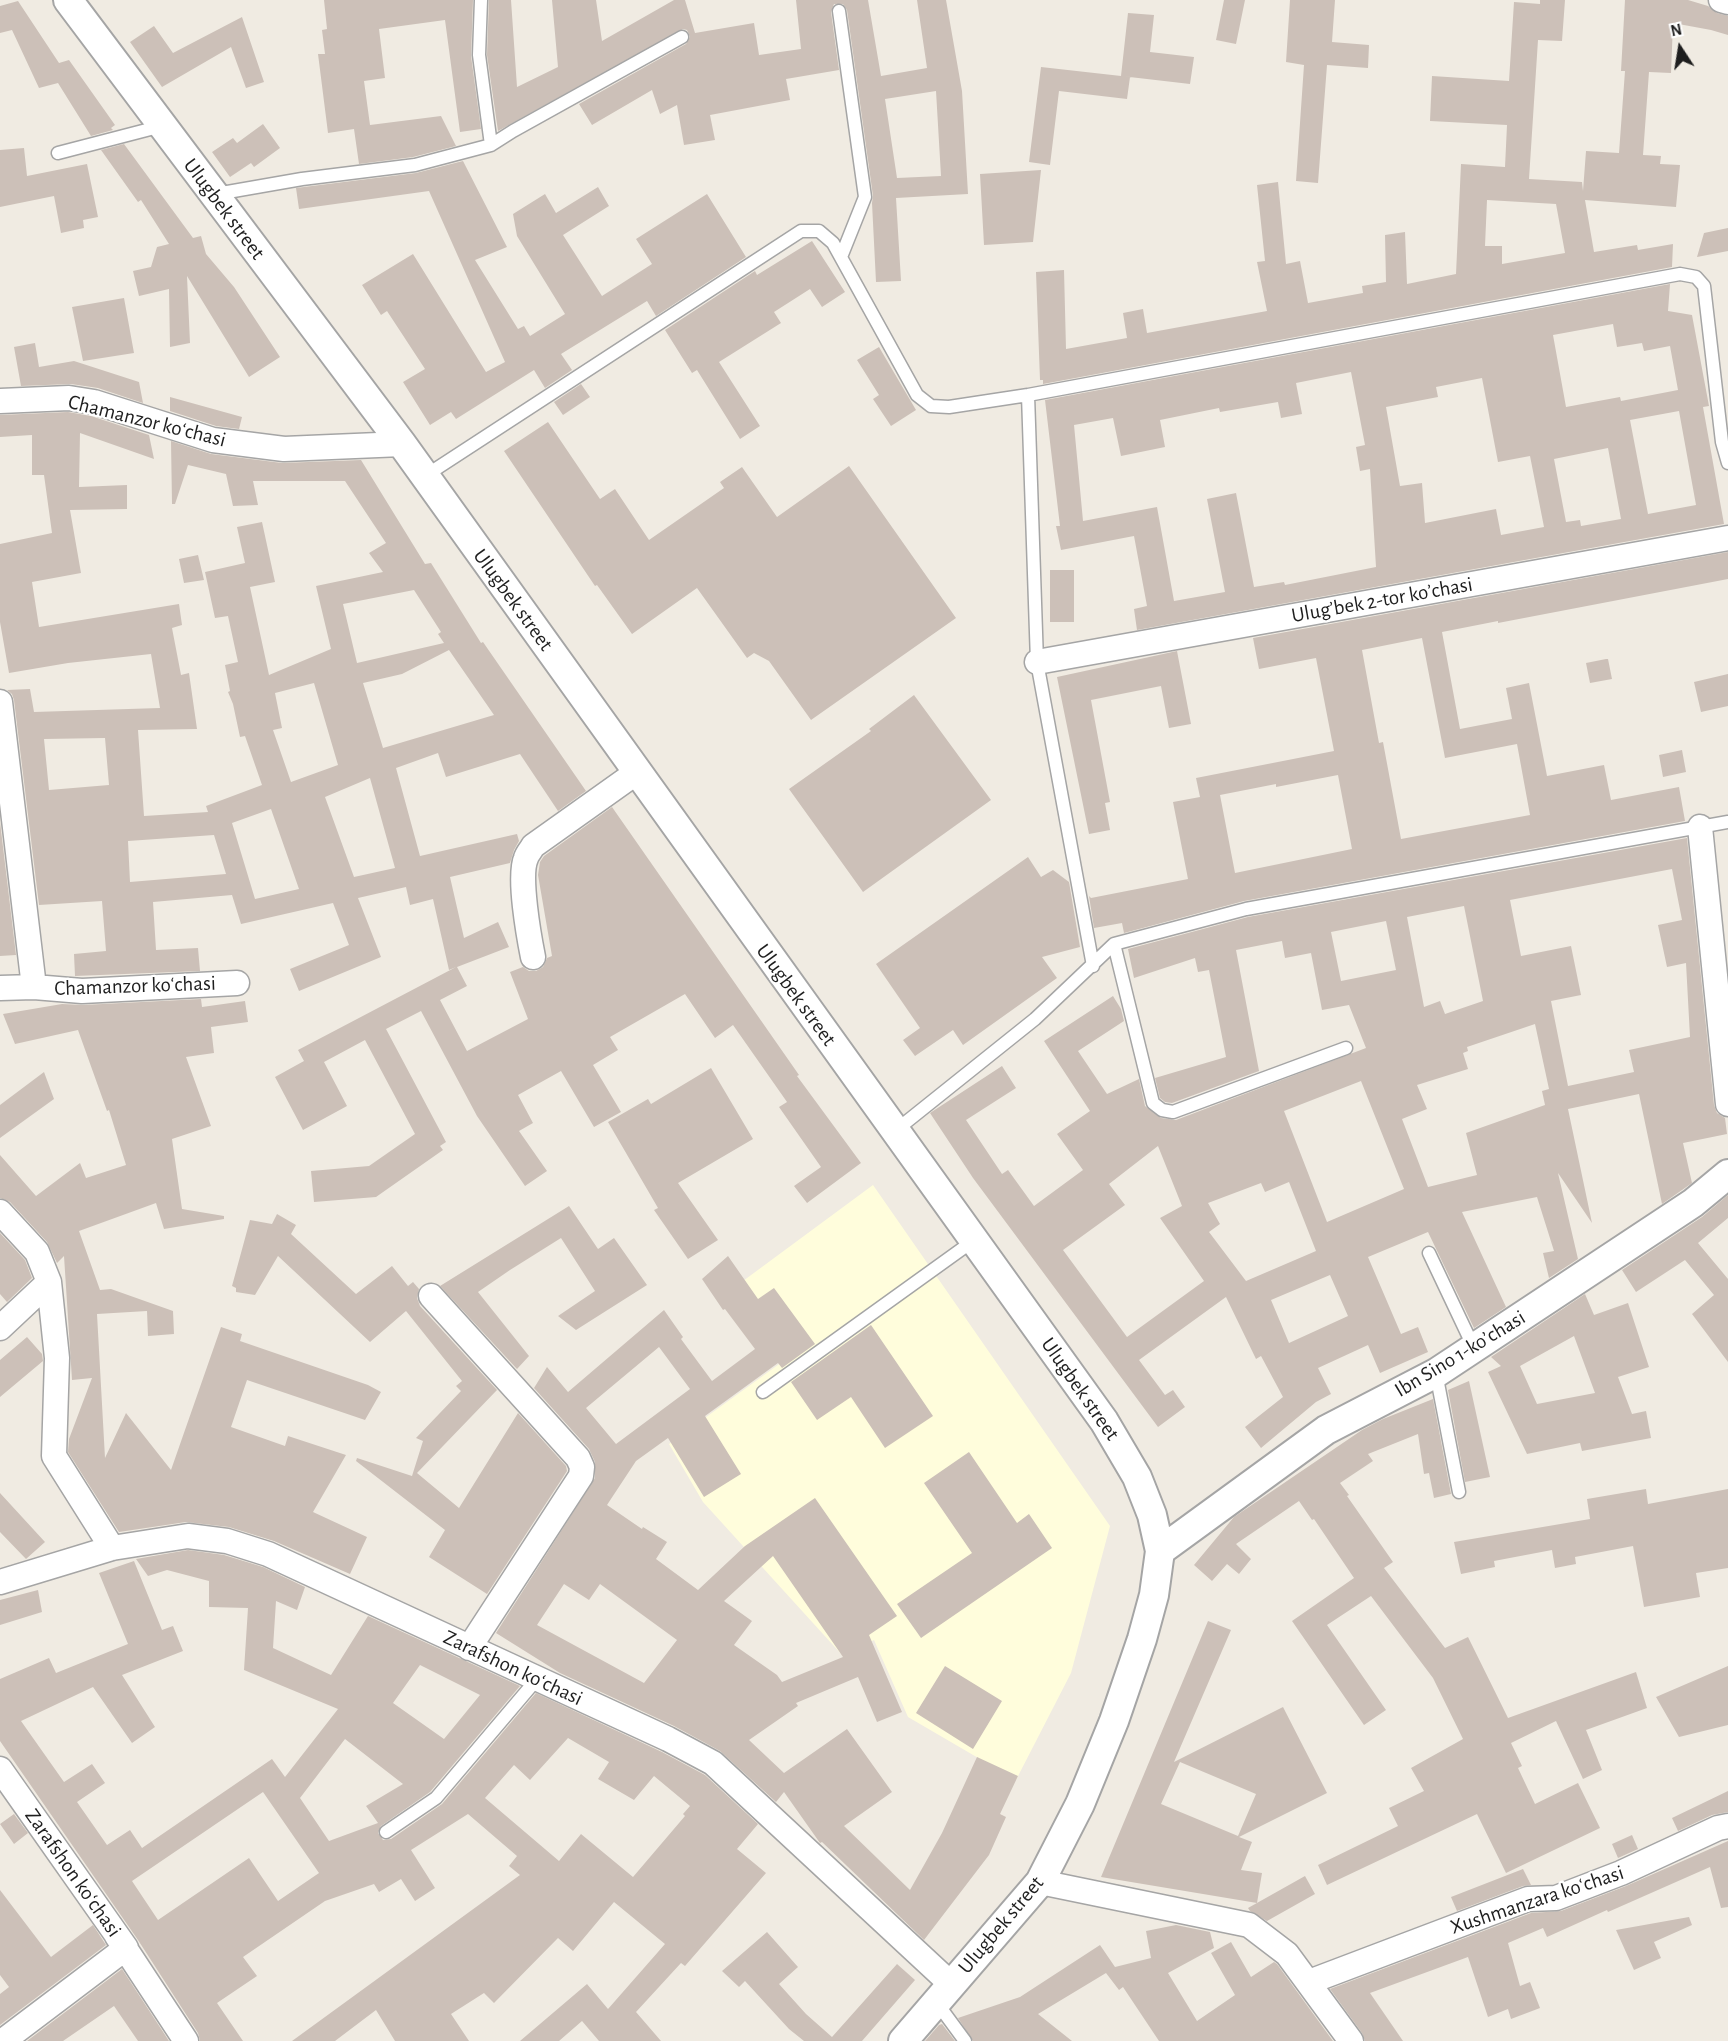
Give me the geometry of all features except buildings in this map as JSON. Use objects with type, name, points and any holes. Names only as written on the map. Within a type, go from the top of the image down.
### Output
[{"type":"street","name":"Ulugbek street","points":[[68,0],[402,444],[1104,1421],[1137,1477],[1152,1515],[1160,1551],[1154,1595],[1143,1639],[1114,1721],[1080,1804],[1040,1882],[903,2041]]},
{"type":"street","points":[[1720,0],[1728,2]]},
{"type":"street","name":"Chamanzor koʻchasi","points":[[0,401],[69,398],[94,402],[213,440],[284,448],[402,444]]},
{"type":"street","name":"Ulugʼbek 2-tor koʼchasi","points":[[1037,662],[1728,538]]},
{"type":"street","name":"Chamanzor koʻchasi","points":[[1,708],[34,987]]},
{"type":"street","points":[[533,957],[529,939],[524,882],[526,858],[533,846],[637,772]]},
{"type":"street","points":[[1700,827],[1728,1104]]},
{"type":"street","name":"Chamanzor koʻchasi","points":[[0,988],[34,987],[82,991],[237,983]]},
{"type":"street","name":"Ibn Sino 1-koʼchasi","points":[[1160,1551],[1326,1430],[1436,1374],[1693,1203],[1728,1174]]},
{"type":"street","points":[[0,1212],[37,1252],[49,1282],[57,1358],[54,1456],[112,1548]]},
{"type":"street","points":[[0,1328],[49,1282]]},
{"type":"street","points":[[431,1296],[578,1458],[582,1467],[581,1476],[469,1648]]},
{"type":"street","name":"Zarafshon koʻchasi","points":[[0,1582],[112,1548],[188,1536],[227,1541],[268,1554],[713,1763],[944,1994]]},
{"type":"street","name":"Zarafshon koʻchasi","points":[[0,1769],[126,1948],[186,2041]]},
{"type":"street","name":"Xushmanzara koʻchasi","points":[[1310,1982],[1528,1899],[1556,1898],[1589,1886],[1718,1828],[1728,1826]]},
{"type":"street","points":[[1040,1882],[1249,1925],[1287,1954],[1352,2041]]},
{"type":"street","name":"Zarafshon koʻchasi","points":[[3,2041],[126,1948]]},
{"type":"lane","points":[[481,0],[479,55],[491,145]]},
{"type":"lane","points":[[839,11],[865,197],[841,257]]},
{"type":"lane","points":[[213,195],[302,179],[415,165],[491,145],[682,37]]},
{"type":"lane","points":[[58,153],[162,126]]},
{"type":"lane","points":[[424,476],[801,231],[819,231],[833,243],[916,395],[931,406],[949,407],[1680,274],[1696,277],[1704,286],[1722,442],[1728,463]]},
{"type":"lane","points":[[1028,394],[1037,662],[1093,966]]},
{"type":"lane","points":[[894,1131],[1035,1019],[1114,944],[1246,909],[1728,822]]},
{"type":"lane","points":[[1114,944],[1153,1103],[1162,1110],[1173,1112],[1346,1048]]},
{"type":"lane","points":[[763,1392],[973,1240]]},
{"type":"lane","points":[[1429,1253],[1474,1349]]},
{"type":"lane","points":[[1436,1374],[1459,1492]]},
{"type":"lane","points":[[386,1832],[436,1798],[537,1679]]},
{"type":"lane","points":[[944,1994],[965,2041]]},
{"type":"shaded area","points":[[873,1185],[1110,1526],[1071,1673],[1016,1780],[908,1717],[874,1640],[843,1656],[703,1502],[669,1444],[793,1354],[743,1281]]}]
